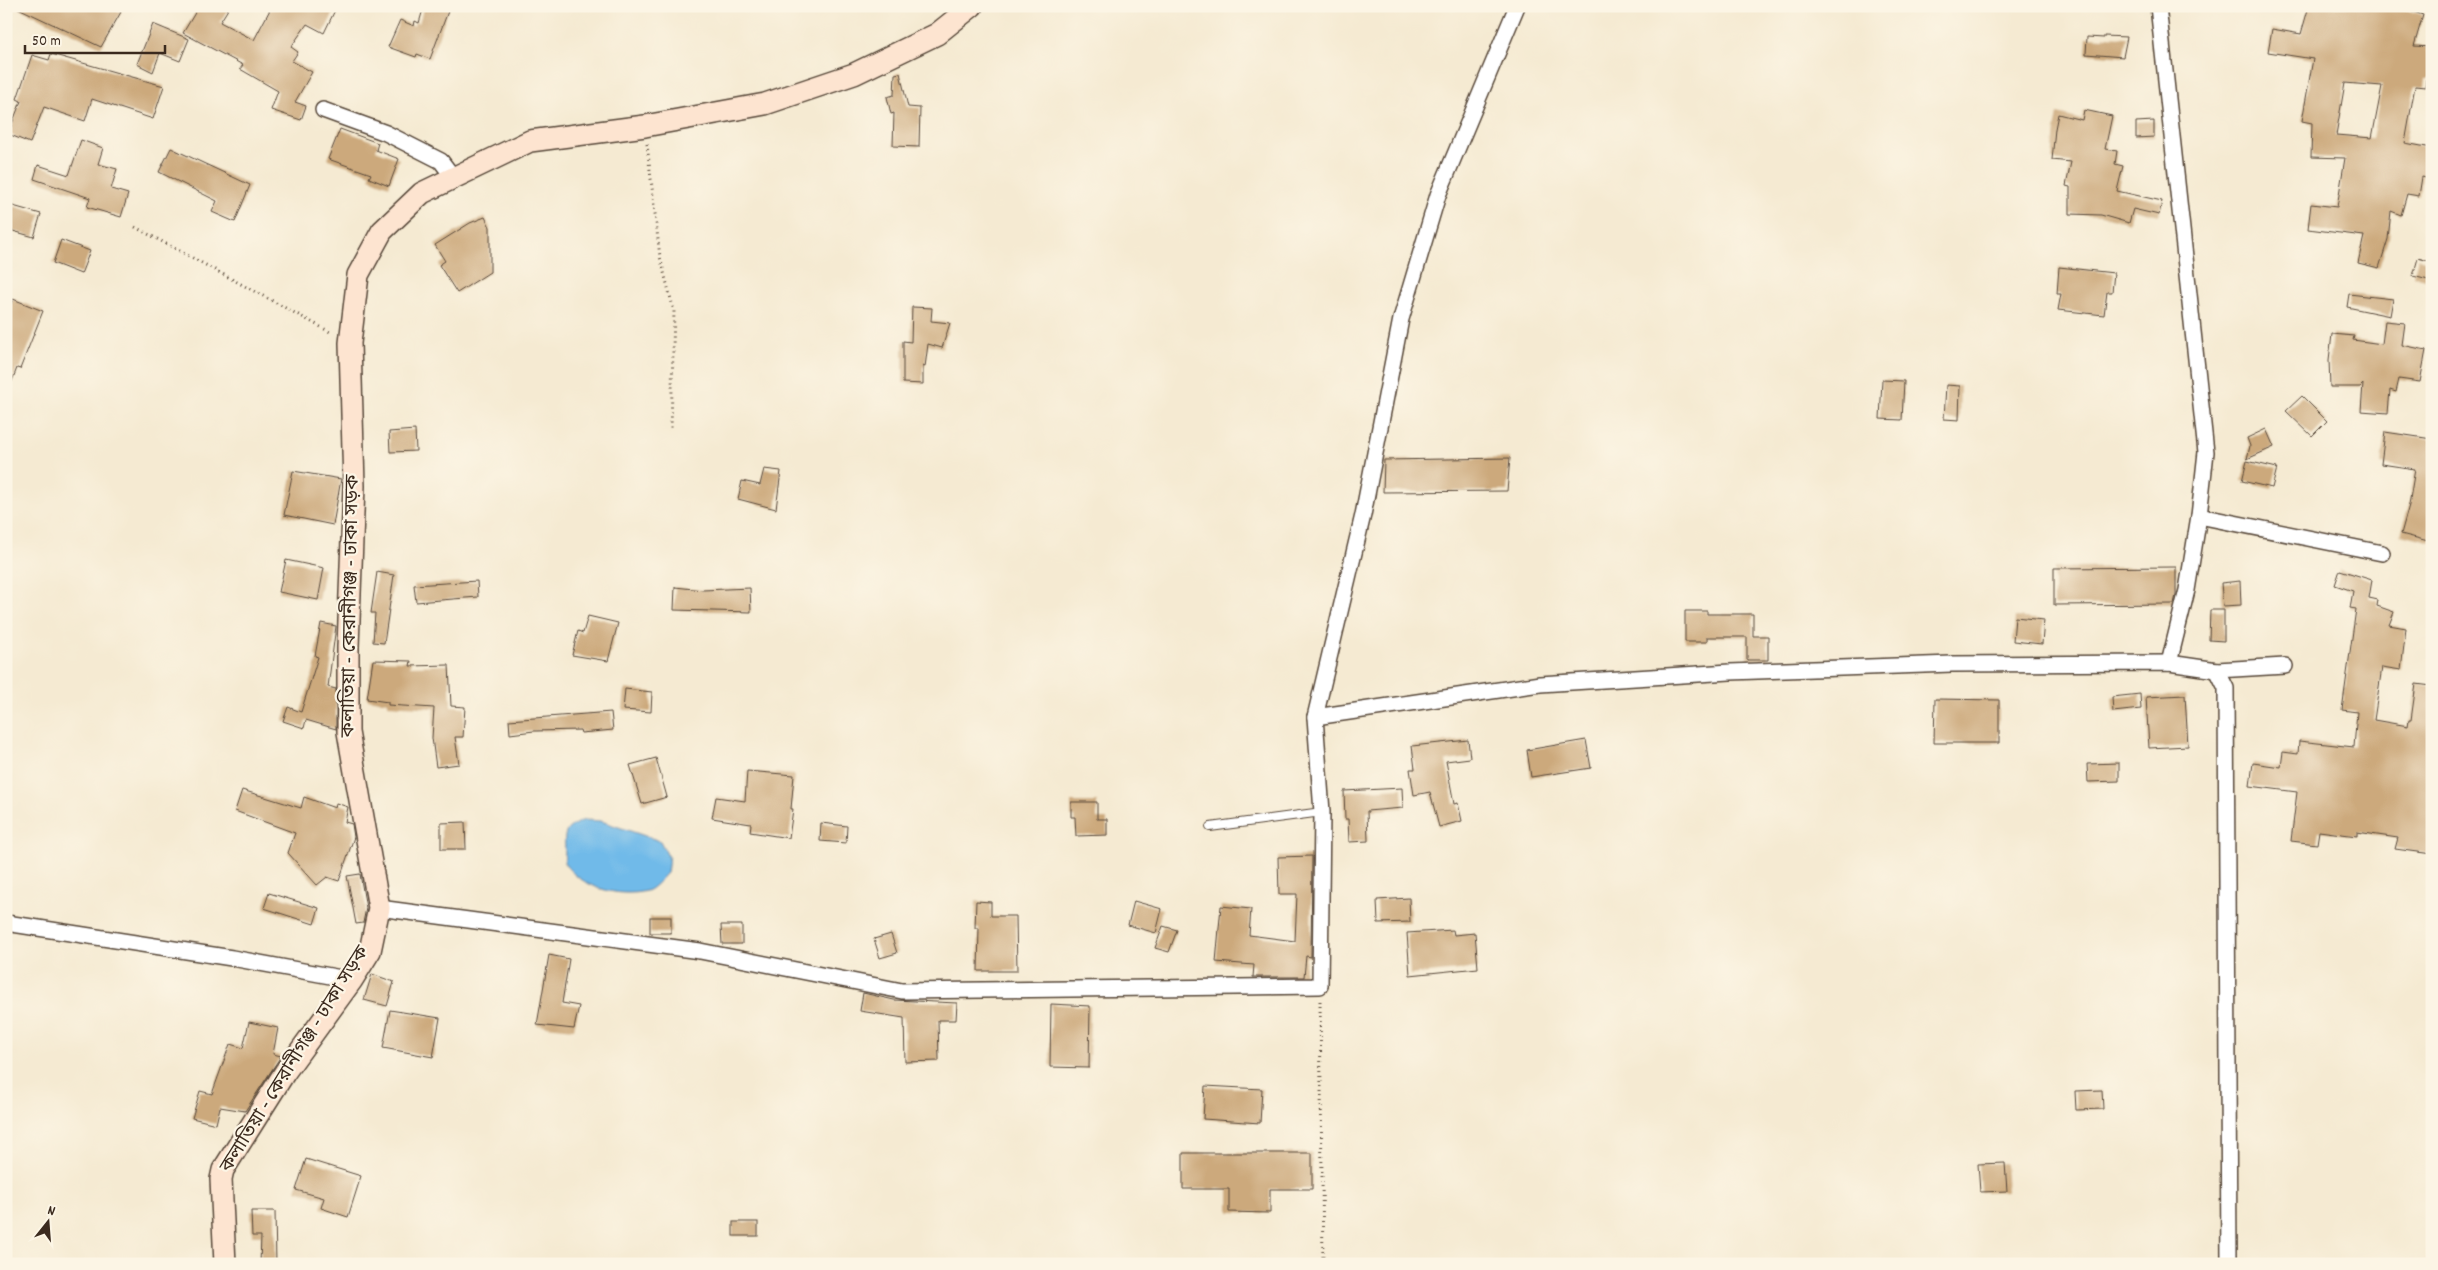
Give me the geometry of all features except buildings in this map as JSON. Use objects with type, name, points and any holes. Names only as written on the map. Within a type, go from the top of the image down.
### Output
[{"type":"main road","name":"কলাতিয়া - কেরানীগঞ্জ - ঢাকা সড়ক","points":[[225,1264],[221,1179],[223,1170],[284,1072],[352,980],[370,951],[379,908],[348,732],[348,647],[354,486],[350,343],[358,275],[382,232],[422,194],[453,177],[530,141],[645,126],[765,104],[854,74],[937,34],[972,6]]},
{"type":"street","points":[[379,908],[700,952],[902,991],[1320,986],[1322,812],[1316,717],[1363,514],[1402,319],[1438,195],[1517,6]]},
{"type":"street","points":[[2158,6],[2206,452],[2199,516],[2187,590],[2169,663]]},
{"type":"street","points":[[323,110],[386,133],[441,161],[453,177]]},
{"type":"street","points":[[2199,516],[2382,552]]},
{"type":"street","points":[[1316,717],[1540,684],[1730,672],[1943,664],[2169,663],[2218,670],[2286,666]]},
{"type":"street","points":[[2218,670],[2226,688],[2229,1264]]},
{"type":"street","points":[[6,922],[222,956],[352,980]]},
{"type":"lane","points":[[1210,827],[1322,812]]},
{"type":"path","points":[[645,126],[660,257],[674,312],[671,428]]},
{"type":"path","points":[[135,227],[350,343]]},
{"type":"path","points":[[1320,986],[1323,1264]]},
{"type":"water","points":[[584,820],[601,821],[660,841],[669,858],[667,873],[649,890],[635,893],[612,892],[600,889],[580,878],[564,863],[565,836],[570,828]]}]
